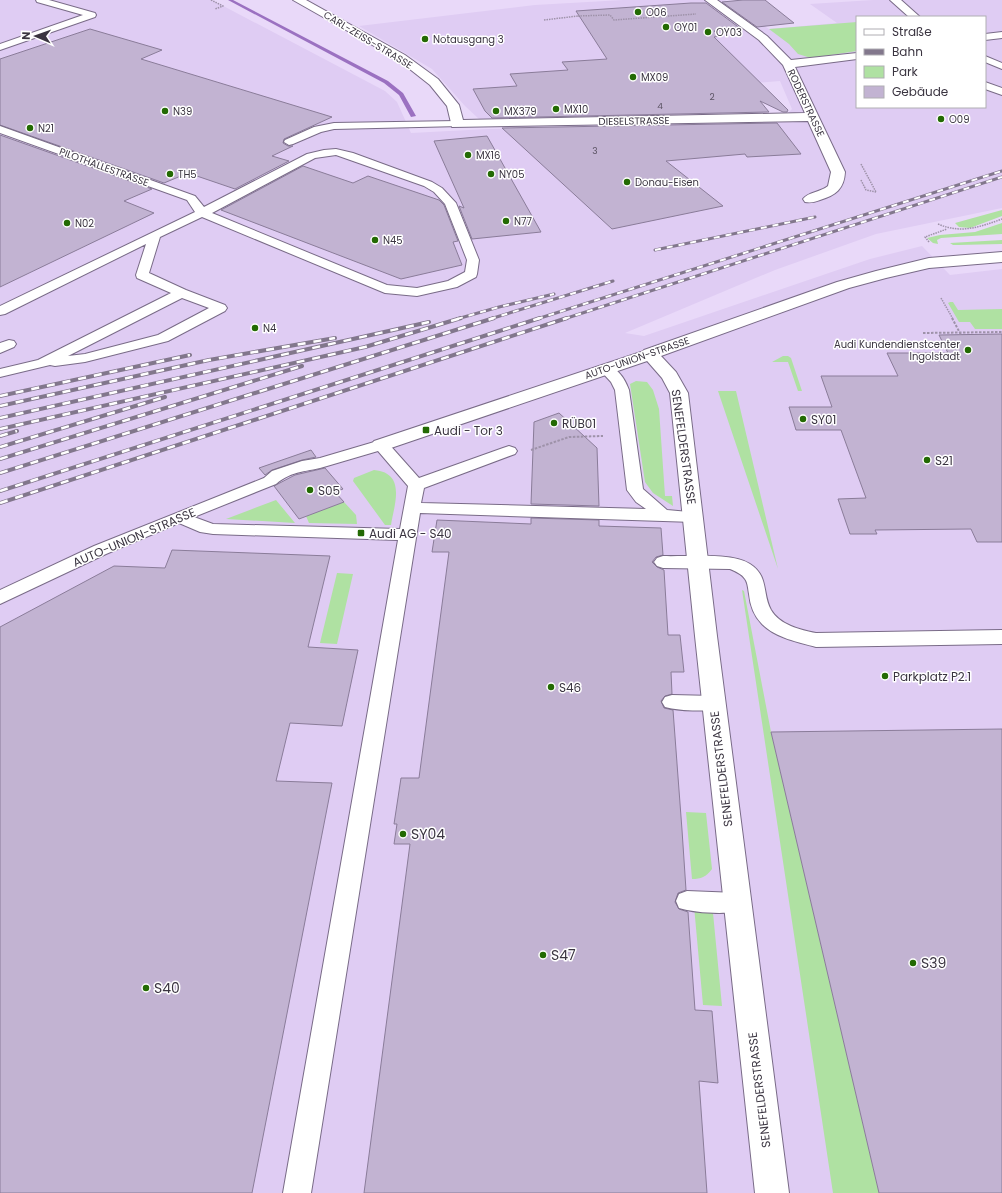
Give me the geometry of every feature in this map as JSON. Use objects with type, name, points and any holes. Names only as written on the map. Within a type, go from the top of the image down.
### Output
[{"type":"street","name":"CARL-ZEISS-STRASSE","points":[[298,0],[401,57],[434,82],[453,105],[457,124]]},
{"type":"street","name":"RODERSTRASSE","points":[[710,0],[763,38],[788,64],[838,172],[838,183],[833,191],[810,199]]},
{"type":"street","points":[[895,0],[914,16]]},
{"type":"street","points":[[986,38],[1002,35]]},
{"type":"street","points":[[788,64],[856,56]]},
{"type":"street","name":"DIESELSTRASSE","points":[[457,124],[812,117]]},
{"type":"street","name":"AUTO-UNION-STRASSE","points":[[381,445],[650,354],[843,285],[905,268],[954,260],[1002,257]]},
{"type":"street","name":"SENEFELDERSTRASSE","points":[[650,354],[670,376],[679,393],[737,903],[772,1193]]},
{"type":"lane","points":[[0,46],[92,15],[40,0]]},
{"type":"lane","points":[[986,59],[1002,66]]},
{"type":"lane","points":[[986,85],[1002,92]]},
{"type":"lane","points":[[289,142],[312,131],[340,125],[457,124]]},
{"type":"lane","name":"PILOTHALLESTRASSE","points":[[0,129],[191,198],[202,213]]},
{"type":"lane","points":[[0,311],[202,213],[311,156],[336,152],[349,155],[428,184],[438,190],[450,203],[473,260],[471,274],[452,284],[417,292],[385,289],[202,213]]},
{"type":"lane","points":[[0,373],[43,363],[85,358],[163,338],[220,308],[137,278],[155,235]]},
{"type":"lane","points":[[43,363],[181,293]]},
{"type":"lane","points":[[606,369],[618,380],[622,390],[635,490],[642,498],[663,515]]},
{"type":"lane","points":[[381,445],[416,485]]},
{"type":"lane","name":"AUTO-UNION-STRASSE","points":[[0,598],[88,556],[179,517],[270,481],[284,482],[314,470],[321,463],[381,445]]},
{"type":"lane","points":[[416,485],[509,451]]},
{"type":"lane","points":[[297,1193],[416,485]]},
{"type":"lane","points":[[412,508],[694,517]]},
{"type":"lane","points":[[179,517],[206,528],[213,529],[407,535]]},
{"type":"lane","points":[[663,562],[732,563],[741,566],[755,579],[761,608],[767,618],[781,629],[796,636],[816,640],[1002,637]]},
{"type":"lane","points":[[672,702],[714,703]]},
{"type":"lane","points":[[687,901],[737,903]]},
{"type":"path","points":[[211,0],[223,6],[215,9]]},
{"type":"path","points":[[544,20],[579,16],[610,15],[614,20],[696,14]]},
{"type":"path","points":[[859,176],[866,190],[876,192]]},
{"type":"path","points":[[938,224],[954,231],[972,230],[1002,219]]},
{"type":"path","points":[[932,245],[925,237],[947,229]]},
{"type":"path","points":[[941,298],[960,334]]},
{"type":"path","points":[[923,333],[960,334],[1002,332]]},
{"type":"path","points":[[509,451],[520,454],[562,439],[577,436],[628,437]]},
{"type":"shaded area","points":[[0,0],[212,0],[385,91],[397,102],[411,133],[488,129],[789,122],[789,112],[792,109],[780,81],[603,95],[631,115],[479,119],[465,106],[432,69],[359,26],[535,5],[623,0],[725,0],[769,29],[837,23],[810,4],[873,0],[1002,0],[1002,208],[876,234],[775,270],[625,333],[644,336],[870,259],[922,246],[950,275],[1002,269],[1002,1193],[0,1193]]},
{"type":"green space","points":[[856,22],[856,51],[811,58],[798,54],[789,44],[769,29]]},
{"type":"green space","points":[[1002,210],[1002,216],[970,228],[959,227],[955,223]]},
{"type":"green space","points":[[1002,223],[1002,234],[941,238],[937,240],[938,244],[933,243],[927,238],[940,235],[975,232]]},
{"type":"green space","points":[[1002,240],[1002,244],[953,245],[950,243]]},
{"type":"green space","points":[[953,302],[958,310],[1002,309],[1002,329],[975,329],[970,322],[959,322],[948,303]]},
{"type":"green space","points":[[783,356],[788,356],[791,358],[802,391],[798,391],[788,362],[772,362]]},
{"type":"green space","points":[[636,381],[647,382],[653,390],[659,409],[665,496],[672,496],[673,506],[653,493],[645,482],[630,384]]},
{"type":"green space","points":[[718,391],[736,391],[778,569]]},
{"type":"green space","points":[[374,470],[384,472],[391,477],[395,483],[396,500],[391,525],[385,525],[353,481],[354,478]]},
{"type":"green space","points":[[276,500],[295,523],[226,519]]},
{"type":"green space","points":[[344,502],[356,515],[357,524],[309,523],[306,516]]},
{"type":"green space","points":[[337,573],[353,574],[337,644],[320,643]]},
{"type":"green space","points":[[742,590],[744,591],[771,732],[879,1193],[833,1193]]},
{"type":"green space","points":[[686,812],[706,813],[712,869],[708,874],[698,879],[692,879]]},
{"type":"green space","points":[[694,906],[711,910],[713,913],[722,1006],[703,1005]]},
{"type":"building","points":[[765,0],[794,23],[757,27],[722,2]]},
{"type":"building","points":[[706,3],[741,29],[714,31],[720,36],[714,37],[788,110],[787,112],[783,112],[760,101],[769,112],[492,118],[485,111],[473,89],[517,86],[510,74],[568,70],[562,62],[607,59],[576,11]]},
{"type":"building","name":"N39","points":[[90,29],[162,50],[141,59],[332,117],[284,139],[283,143],[288,146],[293,146],[272,156],[289,161],[235,189],[188,173],[164,183],[0,125],[0,59]]},
{"type":"building","points":[[777,123],[801,154],[747,157],[745,154],[666,161],[723,206],[612,229],[502,128]]},
{"type":"building","name":"N02","points":[[0,135],[152,189],[124,201],[154,213],[0,287]]},
{"type":"building","points":[[487,136],[541,232],[472,239],[459,206],[464,208],[434,141]]},
{"type":"building","name":"N45","points":[[303,166],[353,183],[368,176],[439,200],[444,205],[458,241],[453,242],[462,265],[401,279],[221,210]]},
{"type":"building","name":"S21","points":[[1002,334],[1002,542],[977,542],[971,529],[875,530],[877,534],[850,534],[838,499],[866,498],[841,430],[796,430],[789,407],[832,407],[821,376],[898,376],[887,353],[948,353],[939,335]]},
{"type":"building","points":[[559,413],[597,448],[599,506],[531,504],[534,422]]},
{"type":"building","points":[[311,450],[316,457],[272,470],[265,475],[259,468]]},
{"type":"building","points":[[325,468],[343,489],[335,492],[344,502],[299,519],[274,486],[295,475]]},
{"type":"building","name":"S47","points":[[531,518],[599,520],[599,526],[661,528],[663,555],[656,557],[652,562],[657,567],[664,570],[668,635],[680,635],[684,672],[671,672],[672,694],[665,696],[661,701],[664,708],[673,710],[682,830],[686,890],[678,893],[675,902],[679,909],[688,912],[695,1010],[712,1011],[718,1083],[699,1081],[707,1193],[364,1193],[410,844],[394,844],[397,824],[394,824],[401,778],[419,778],[449,552],[432,552],[437,520],[531,524]]},
{"type":"building","name":"S40","points":[[172,550],[330,556],[308,647],[358,650],[342,726],[290,723],[276,781],[332,783],[252,1193],[0,1193],[0,627],[114,566],[165,568]]},
{"type":"building","name":"S39","points":[[1002,729],[1002,1193],[879,1193],[771,732]]},
{"type":"waterway","points":[[230,0],[386,82],[401,94],[413,116]]},
{"type":"railway","points":[[537,319],[1002,171]]},
{"type":"railway","points":[[564,319],[1002,177]]},
{"type":"railway","points":[[655,250],[815,217]]},
{"type":"railway","points":[[490,319],[613,281]]},
{"type":"railway","points":[[457,319],[554,294]]},
{"type":"railway","points":[[0,429],[365,347],[461,318]]},
{"type":"railway","points":[[0,473],[494,318]]},
{"type":"railway","points":[[0,491],[540,318]]},
{"type":"railway","points":[[0,503],[567,318]]},
{"type":"railway","points":[[0,418],[429,322]]},
{"type":"railway","points":[[0,406],[209,360],[335,338]]},
{"type":"railway","points":[[0,396],[190,355]]},
{"type":"railway","points":[[0,459],[302,366]]},
{"type":"railway","points":[[0,447],[165,397]]},
{"type":"railway","points":[[0,436],[17,431]]},
{"type":"place","name":"O06","points":[[638,12]]},
{"type":"place","name":"OY01","points":[[666,27]]},
{"type":"place","name":"OY03","points":[[708,32]]},
{"type":"place","name":"Notausgang 3","points":[[425,39]]},
{"type":"place","name":"MX09","points":[[633,77]]},
{"type":"place","name":"MX10","points":[[556,109]]},
{"type":"place","name":"N39","points":[[165,111]]},
{"type":"place","name":"MX379","points":[[496,111]]},
{"type":"place","name":"O09","points":[[941,119]]},
{"type":"place","name":"N21","points":[[30,128]]},
{"type":"place","name":"MX16","points":[[468,155]]},
{"type":"place","name":"TH5","points":[[170,174]]},
{"type":"place","name":"NY05","points":[[491,174]]},
{"type":"place","name":"Donau-Eisen","points":[[627,182]]},
{"type":"place","name":"N77","points":[[506,221]]},
{"type":"place","name":"N02","points":[[67,223]]},
{"type":"place","name":"N45","points":[[375,240]]},
{"type":"place","name":"N4","points":[[255,328]]},
{"type":"place","name":"Audi Kundendienstcenter Ingolstadt","points":[[968,350]]},
{"type":"place","name":"SY01","points":[[803,419]]},
{"type":"place","name":"RÜB01","points":[[554,423]]},
{"type":"place","name":"Audi - Tor 3","points":[[426,430]]},
{"type":"place","name":"S21","points":[[927,460]]},
{"type":"place","name":"S05","points":[[310,490]]},
{"type":"place","name":"Audi AG - S40","points":[[361,533]]},
{"type":"place","name":"Parkplatz P2.1","points":[[885,676]]},
{"type":"place","name":"S46","points":[[551,687]]},
{"type":"place","name":"SY04","points":[[403,834]]},
{"type":"place","name":"S47","points":[[543,955]]},
{"type":"place","name":"S39","points":[[913,963]]},
{"type":"place","name":"S40","points":[[146,988]]}]
